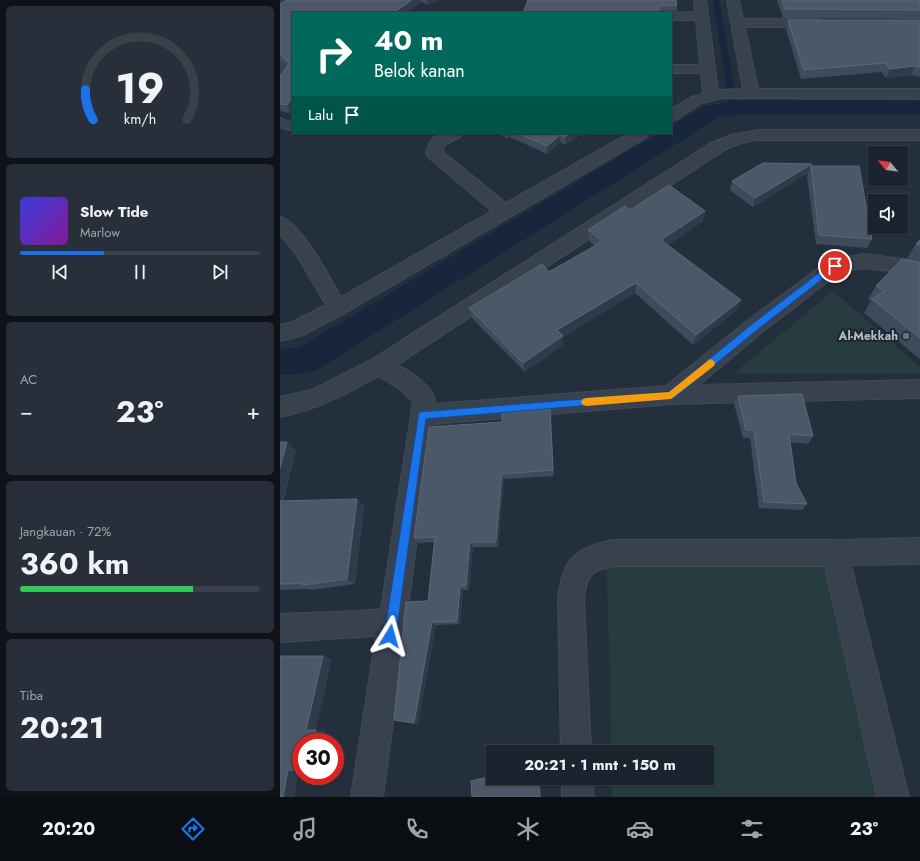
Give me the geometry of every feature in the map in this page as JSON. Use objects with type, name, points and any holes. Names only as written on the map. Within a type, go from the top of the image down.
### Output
[{"type":"street","points":[[700,0],[711,95]]},
{"type":"street","points":[[733,0],[751,92]]},
{"type":"street","points":[[672,16],[702,16]]},
{"type":"street","points":[[737,23],[834,23]]},
{"type":"street","points":[[672,69],[708,69]]},
{"type":"street","points":[[672,115],[697,100],[723,93],[920,94]]},
{"type":"street","points":[[452,134],[437,142],[434,153],[505,212]]},
{"type":"street","points":[[280,333],[294,330],[338,308],[639,134]]},
{"type":"street","points":[[280,407],[300,404],[332,392],[379,366],[717,147],[730,141],[744,136],[758,135],[920,135]]},
{"type":"street","points":[[280,223],[303,249],[338,308]]},
{"type":"street","points":[[671,395],[754,327],[835,266],[864,261],[910,266],[920,271]]},
{"type":"street","points":[[367,797],[424,401],[418,390],[409,382],[379,366]]},
{"type":"street","points":[[422,415],[671,395],[920,390]]},
{"type":"street","points":[[576,745],[571,598],[574,577],[582,564],[592,558],[612,553],[835,553],[920,551]]},
{"type":"street","points":[[835,553],[893,797]]},
{"type":"street","points":[[280,628],[359,625],[392,621]]},
{"type":"street","points":[[577,785],[578,797]]},
{"type":"lane","points":[[280,66],[286,71],[280,80]]},
{"type":"green space","points":[[833,291],[920,367],[920,374],[734,373]]},
{"type":"green space","points":[[606,549],[838,551],[888,797],[613,797],[612,785],[714,785],[714,745],[612,745]]},
{"type":"building","points":[[287,0],[412,0],[394,12],[292,12],[292,99],[287,105],[280,104],[280,75],[289,63],[280,55],[280,4]]},
{"type":"building","points":[[528,0],[676,0],[677,5],[659,6],[659,12],[523,12]]},
{"type":"building","points":[[782,0],[920,0],[920,10],[785,9]]},
{"type":"building","points":[[788,20],[920,20],[920,67],[915,66],[890,69],[885,63],[804,70]]},
{"type":"building","points":[[519,134],[570,134],[565,137],[560,135],[547,146]]},
{"type":"building","points":[[763,163],[812,164],[755,198],[732,181]]},
{"type":"building","points":[[811,166],[859,166],[868,217],[868,234],[871,234],[872,239],[819,235]]},
{"type":"building","points":[[669,185],[705,211],[661,240],[741,300],[696,335],[636,283],[557,330],[563,336],[523,363],[469,308],[542,264],[549,272],[603,241],[588,230],[625,206],[630,210]]},
{"type":"building","points":[[902,259],[920,262],[920,338],[872,299],[884,291],[876,286]]},
{"type":"building","points":[[802,394],[813,436],[789,434],[796,483],[807,504],[764,502],[754,430],[746,430],[738,396]]},
{"type":"building","points":[[550,409],[553,470],[502,474],[496,542],[470,542],[466,586],[460,586],[457,621],[432,622],[414,723],[394,720],[406,602],[428,601],[435,537],[414,538],[429,427],[502,422],[502,413]]},
{"type":"building","points":[[280,442],[287,442],[280,468]]},
{"type":"building","points":[[357,499],[347,579],[302,585],[302,583],[280,584],[280,501]]},
{"type":"building","points":[[280,656],[323,656],[306,730],[316,730],[315,733],[292,733],[292,770],[288,770],[283,797],[280,797]]},
{"type":"building","points":[[486,778],[486,785],[539,785],[540,797],[472,797],[471,781]]},
{"type":"waterway","points":[[716,0],[734,108]]},
{"type":"waterway","points":[[280,362],[303,361],[713,111],[744,107],[920,107]]},
{"type":"slow traffic","points":[[586,402],[671,395],[710,363]]},
{"type":"place","name":"Al-Mekkah","points":[[906,336]]},
{"type":"route","points":[[390,636],[422,415],[671,395],[754,327],[835,266]]}]
